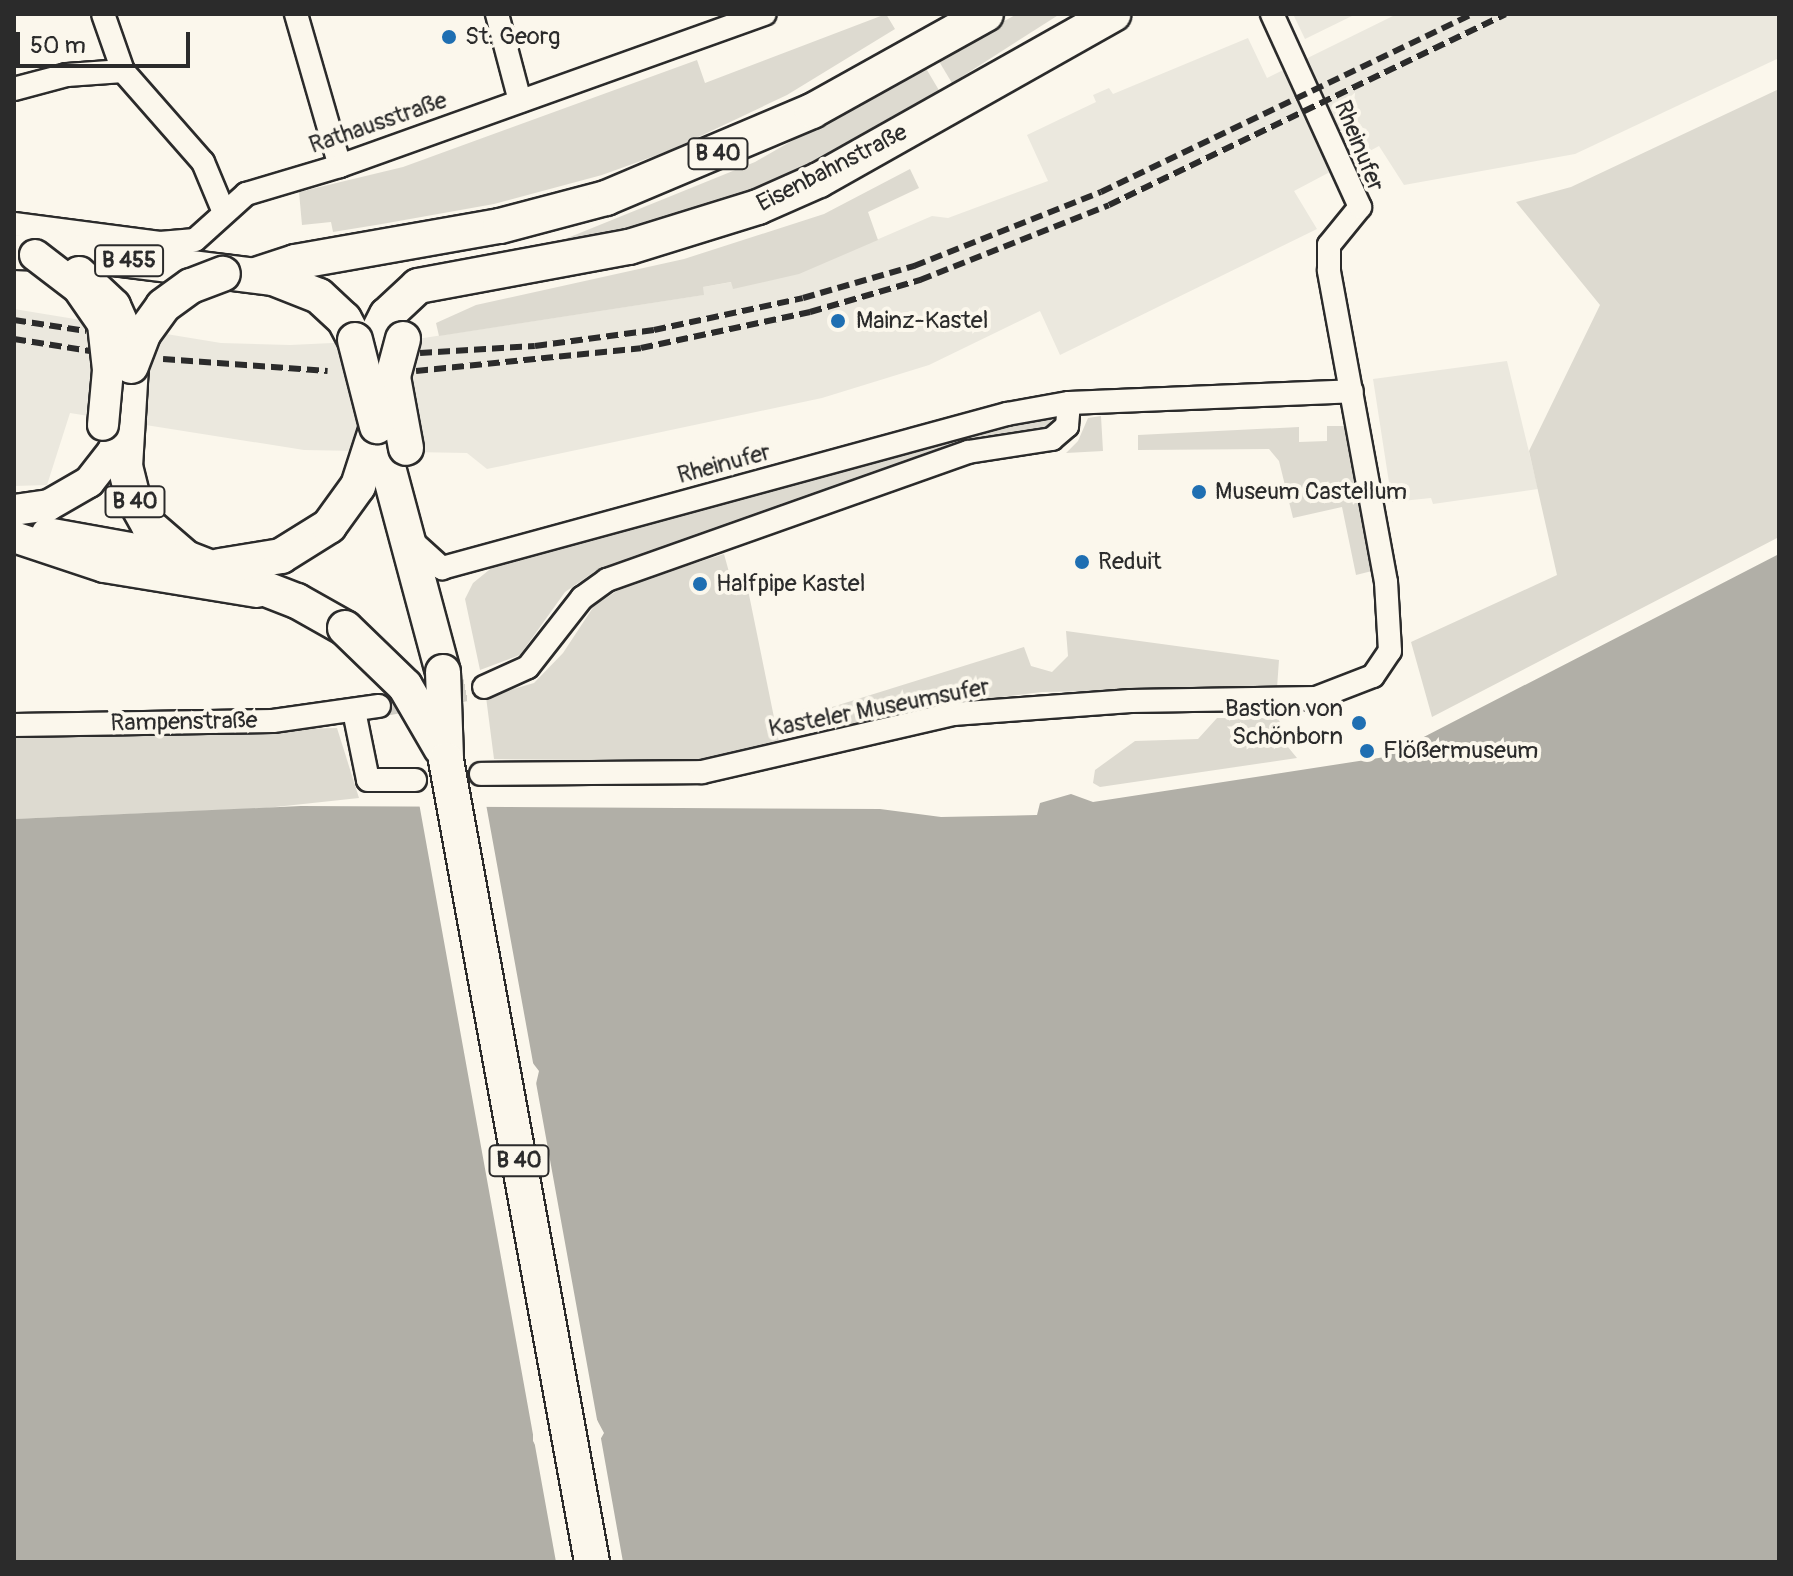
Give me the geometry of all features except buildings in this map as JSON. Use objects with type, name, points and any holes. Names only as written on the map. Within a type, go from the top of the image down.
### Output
[{"type":"main road","name":"B 40","points":[[446,760],[405,686],[345,628],[280,594],[197,561],[160,538],[133,497],[119,425],[131,366],[143,334],[163,306],[191,286],[395,266],[500,226],[664,178],[812,111],[986,14]]},
{"type":"main road","name":"Eisenbahnstraße","points":[[375,347],[387,315],[418,286],[629,247],[758,207],[819,180],[1114,14]]},
{"type":"main road","name":"B 455","points":[[24,254],[72,253],[276,276]]},
{"type":"main road","name":"B 455","points":[[24,254],[79,274],[104,294],[121,320],[131,366]]},
{"type":"main road","name":"B 455","points":[[14,510],[49,505],[73,494],[119,425],[103,324],[84,295],[24,254]]},
{"type":"main road","name":"B 40","points":[[276,276],[332,306],[375,347],[393,377],[384,442],[437,586],[446,760],[592,1562]]},
{"type":"main road","name":"B 40","points":[[375,347],[384,442],[408,535],[437,586]]},
{"type":"main road","points":[[14,526],[197,561],[263,562],[314,538],[349,501],[384,442]]},
{"type":"main road","points":[[14,537],[104,567],[280,594]]},
{"type":"street","points":[[103,14],[126,72],[203,162],[223,210]]},
{"type":"street","points":[[296,14],[340,166]]},
{"type":"street","points":[[497,14],[520,101]]},
{"type":"street","name":"Rathausstraße","points":[[14,224],[180,244],[204,234],[223,210],[246,194],[340,166],[765,14]]},
{"type":"street","name":"Rheinufer","points":[[1272,14],[1360,207],[1329,245],[1392,635],[1390,651],[1378,672]]},
{"type":"street","points":[[14,89],[67,75],[126,72]]},
{"type":"street","name":"Rheinufer","points":[[437,586],[1007,414],[1069,403],[1352,391]]},
{"type":"street","points":[[484,687],[528,667],[582,598],[607,580],[968,452],[1052,439],[1067,426],[1069,403]]},
{"type":"street","name":"Kasteler Museumsufer","points":[[481,774],[702,772],[953,714],[1105,702],[1316,698],[1365,682],[1378,672]]},
{"type":"street","points":[[379,706],[354,711],[368,780],[415,780]]},
{"type":"street","name":"Rampenstraße","points":[[14,725],[273,721],[354,711]]},
{"type":"shaded area","points":[[886,14],[895,29],[787,95],[671,150],[602,175],[494,204],[382,224],[333,232],[331,222],[302,225],[299,192],[403,167],[697,60],[705,83]]},
{"type":"shaded area","points":[[1017,14],[1060,14],[952,83],[937,58]]},
{"type":"shaded area","points":[[1293,14],[1356,14],[1305,39]]},
{"type":"shaded area","points":[[1397,14],[1779,14],[1779,58],[1575,154],[1404,185],[1379,146],[1294,191],[1317,229],[1060,355],[1040,311],[929,365],[822,398],[487,469],[467,453],[304,450],[70,413],[47,485],[14,486],[14,309],[221,343],[290,345],[417,339],[703,295],[703,287],[732,282],[733,288],[860,247],[932,216],[948,218],[1048,181],[1027,135],[1096,102],[1093,95],[1109,88],[1113,94],[1248,38],[1267,78]]},
{"type":"shaded area","points":[[924,65],[940,92],[859,144],[721,207],[567,245],[565,239],[755,162]]},
{"type":"shaded area","points":[[1779,89],[1779,537],[1432,717],[1411,642],[1557,575],[1529,451],[1600,305],[1516,202],[1571,187]]},
{"type":"shaded area","points":[[910,169],[919,188],[868,212],[878,240],[799,274],[733,289],[731,282],[703,287],[704,295],[439,336],[436,323],[476,305],[684,259],[824,214]]},
{"type":"shaded area","points":[[1507,361],[1538,489],[1433,504],[1431,498],[1392,502],[1373,379]]},
{"type":"shaded area","points":[[1051,416],[1051,428],[976,445],[597,570],[565,592],[520,655],[480,670],[465,599],[473,583],[494,566]]},
{"type":"shaded area","points":[[1101,416],[1103,451],[1066,453],[1078,441],[1088,418]]},
{"type":"shaded area","points":[[1327,426],[1344,426],[1372,571],[1356,575],[1342,507],[1293,518],[1279,461],[1269,449],[1138,450],[1138,435],[1299,427],[1299,442],[1327,441]]},
{"type":"shaded area","points":[[724,554],[732,583],[746,580],[779,742],[690,761],[494,759],[486,697],[534,683],[563,653],[594,606],[624,586]]},
{"type":"shaded area","points":[[1779,554],[1779,1562],[14,1562],[14,819],[301,806],[880,809],[941,817],[1037,815],[1040,803],[1071,794],[1093,802],[1385,757]],"holes":[[[532,1062],[539,1071],[536,1084],[474,1092],[470,1084],[473,1072]],[[596,1418],[604,1433],[600,1440],[537,1448],[533,1441],[533,1433]]]},
{"type":"shaded area","points":[[1066,631],[1279,660],[1277,688],[1042,692],[952,703],[837,728],[832,707],[1024,647],[1031,666],[1052,672],[1068,656]]},
{"type":"shaded area","points":[[1217,718],[1279,718],[1283,741],[1297,758],[1100,787],[1093,783],[1095,770],[1135,741],[1198,739]]},
{"type":"shaded area","points":[[337,728],[359,798],[266,808],[14,819],[14,736]]},
{"type":"pier","points":[[419,803],[486,804],[534,1068],[475,1076],[474,1083],[478,1090],[535,1077],[598,1425],[539,1432],[537,1441],[542,1447],[600,1433],[623,1562],[556,1562]]},
{"type":"tunnel","points":[[379,706],[484,687]]},
{"type":"railway","points":[[420,353],[535,346],[654,330],[803,298],[914,266],[1101,192],[1472,14]]},
{"type":"railway","points":[[416,371],[641,348],[810,312],[920,280],[1109,205],[1505,14]]},
{"type":"railway","points":[[14,320],[86,331]]},
{"type":"railway","points":[[14,339],[90,351]]},
{"type":"railway","points":[[163,359],[328,371]]},
{"type":"place","name":"St. Georg","points":[[449,37]]},
{"type":"place","name":"Mainz-Kastel","points":[[838,321]]},
{"type":"place","name":"Museum Castellum","points":[[1199,492]]},
{"type":"place","name":"Reduit","points":[[1082,562]]},
{"type":"place","name":"Halfpipe Kastel","points":[[700,584]]},
{"type":"place","name":"Bastion von Schönborn","points":[[1359,723]]},
{"type":"place","name":"Flößermuseum","points":[[1367,751]]}]
